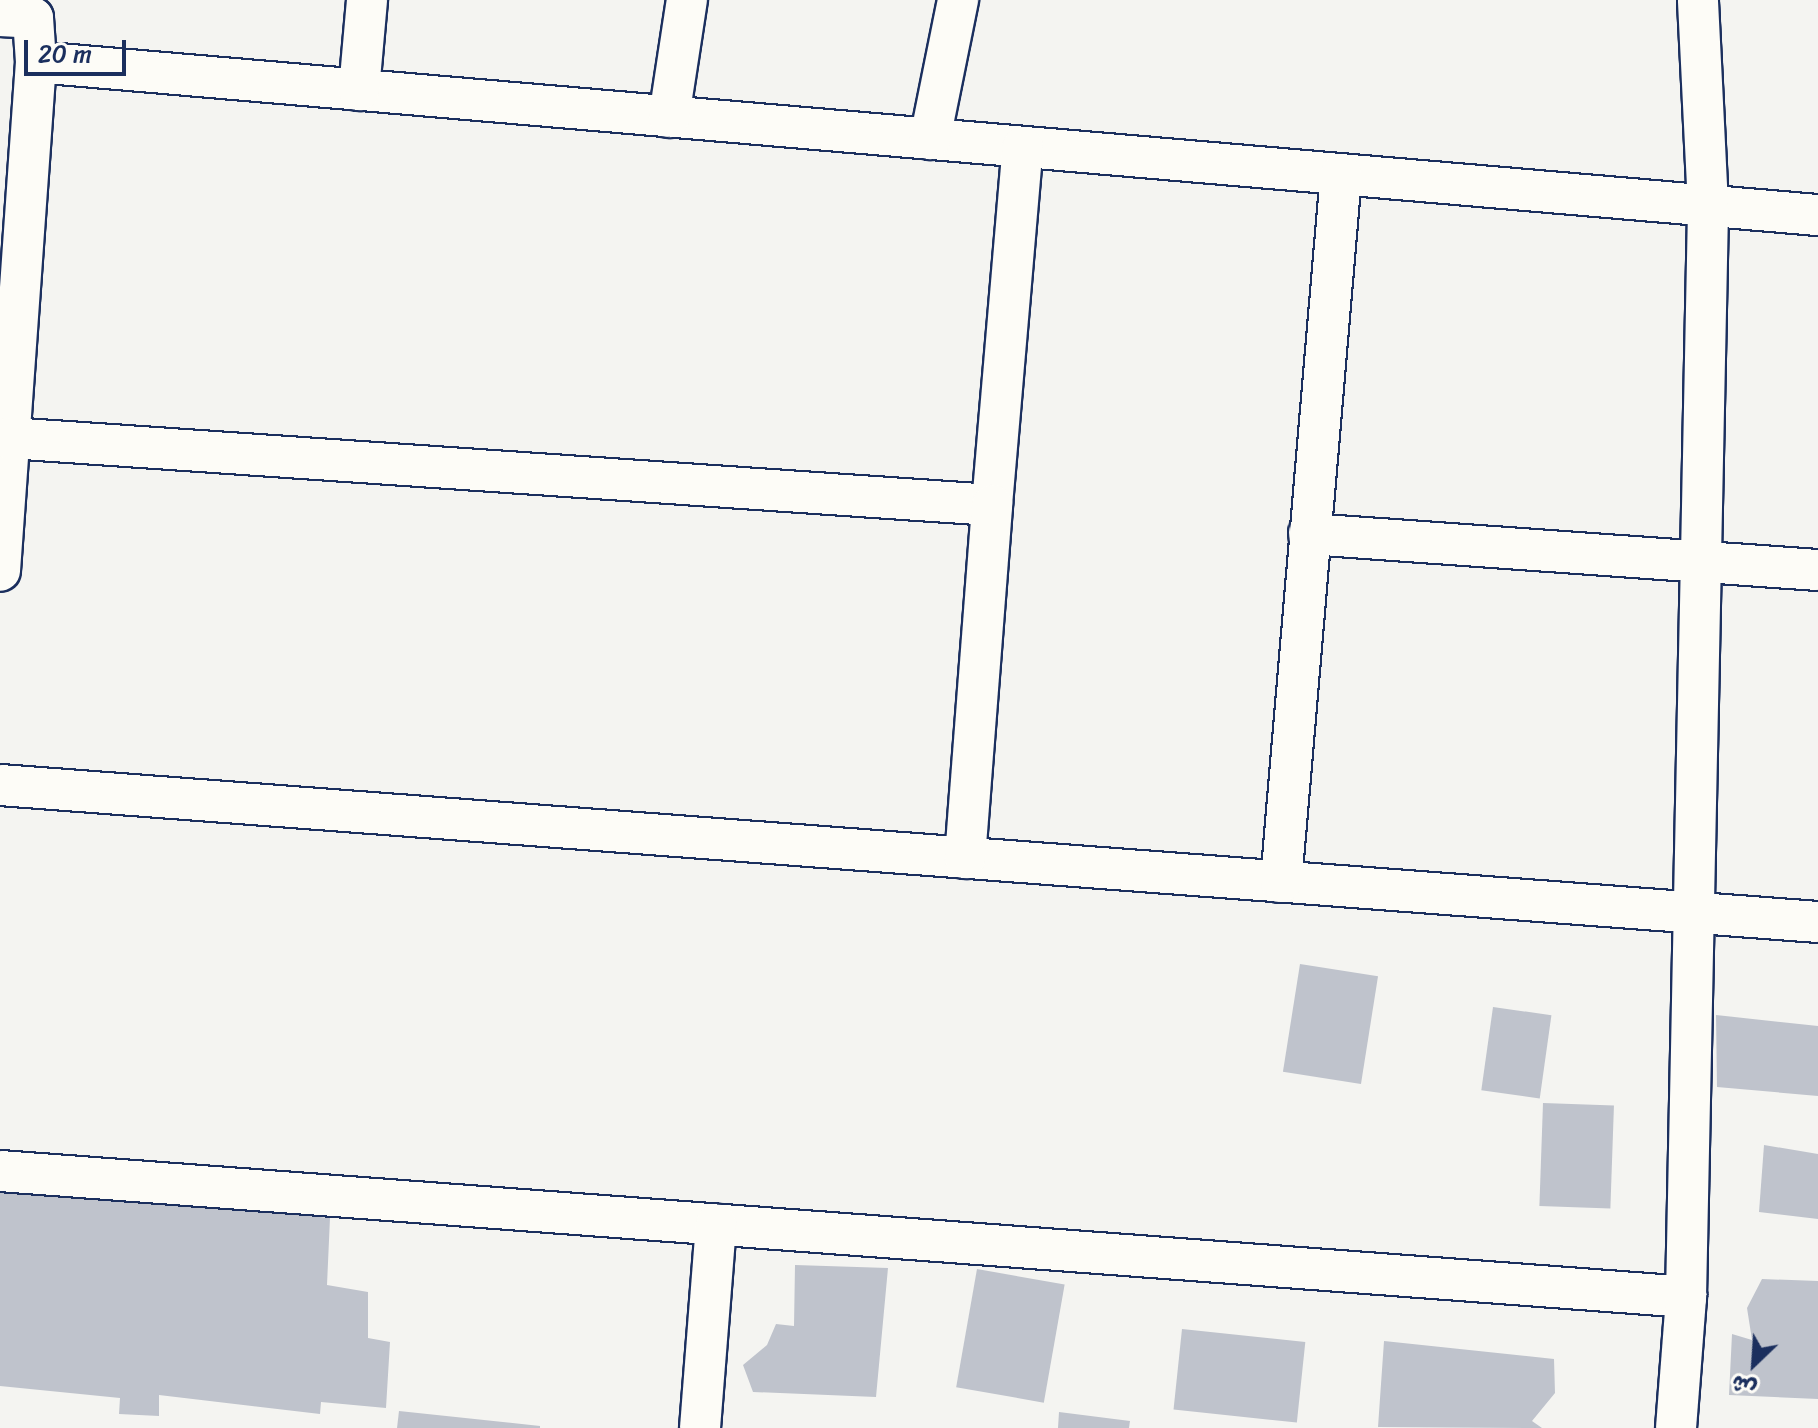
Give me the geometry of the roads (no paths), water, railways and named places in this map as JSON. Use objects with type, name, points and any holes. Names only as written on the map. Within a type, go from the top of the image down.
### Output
[{"type":"street","points":[[359,90],[367,0]]},
{"type":"street","points":[[669,117],[687,0]]},
{"type":"street","points":[[930,139],[958,0]]},
{"type":"street","points":[[1676,1428],[1686,1297],[1688,912],[1708,206],[1698,0]]},
{"type":"street","points":[[0,16],[33,18],[36,62],[0,571]]},
{"type":"street","points":[[36,62],[1818,215]]},
{"type":"street","points":[[965,858],[1023,147]]},
{"type":"street","points":[[1281,882],[1341,175]]},
{"type":"street","points":[[9,438],[992,505]]},
{"type":"street","points":[[1309,534],[1818,570]]},
{"type":"street","points":[[0,785],[1818,922]]},
{"type":"street","points":[[0,1171],[1686,1297]]},
{"type":"street","points":[[700,1428],[716,1225]]}]
